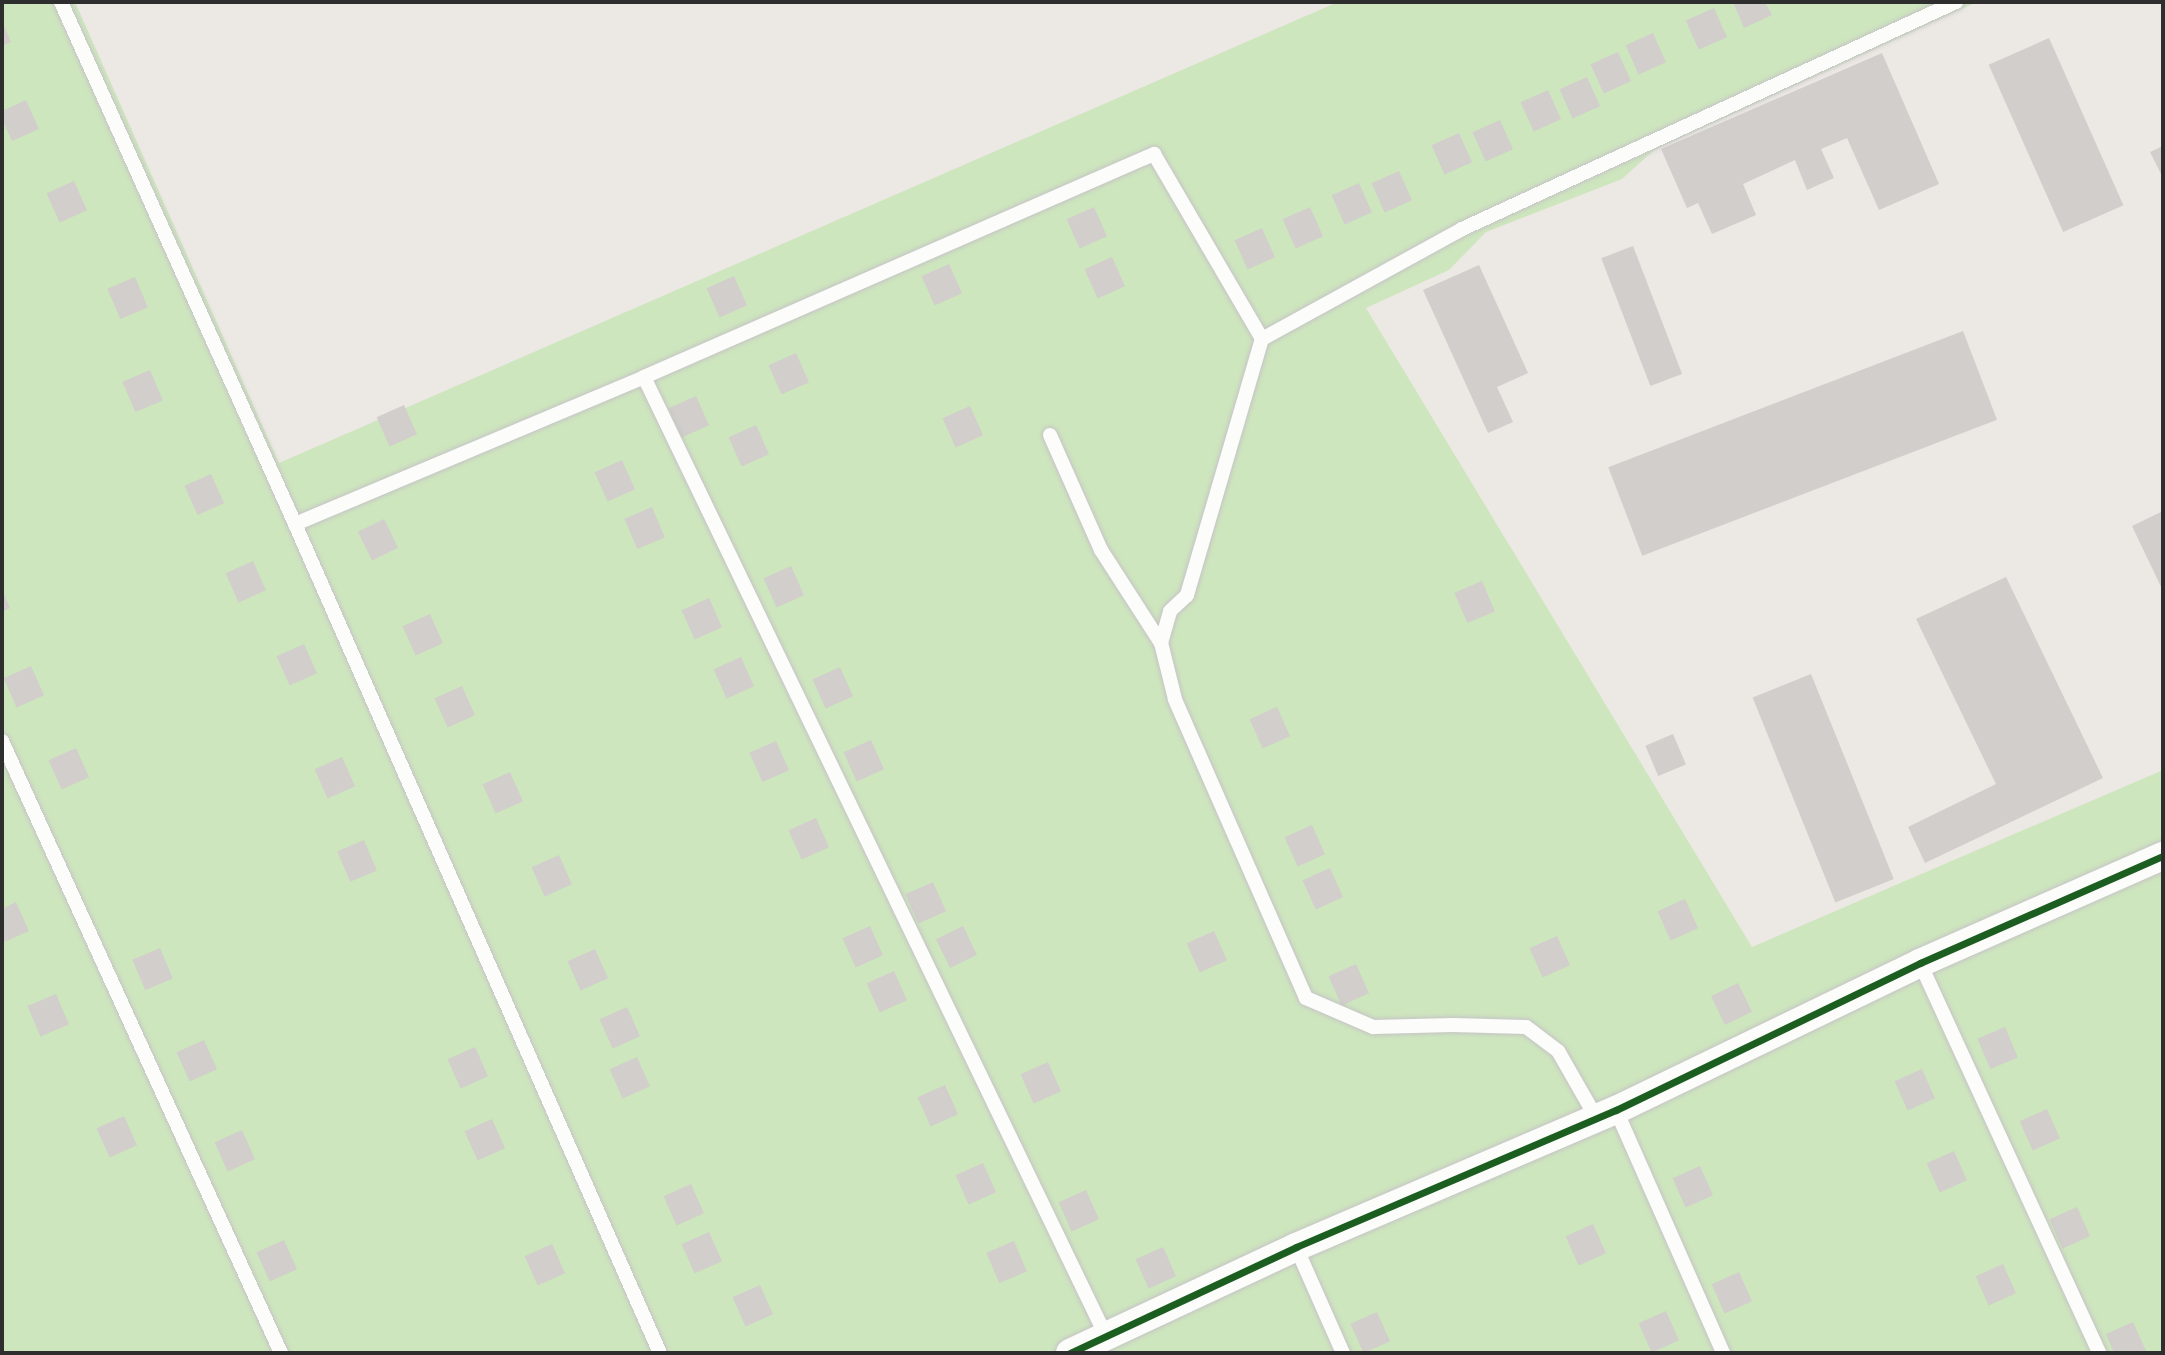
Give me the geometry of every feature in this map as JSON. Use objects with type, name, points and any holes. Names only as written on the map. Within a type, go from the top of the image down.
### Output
[{"type":"street","points":[[1070,1353],[1296,1247],[1607,1114],[1920,963],[2163,856]]},
{"type":"lane","points":[[61,2],[295,524],[660,1353]]},
{"type":"lane","points":[[1161,643],[1170,611],[1187,595],[1262,339],[1462,229],[1956,2]]},
{"type":"lane","points":[[295,524],[644,377],[1154,153],[1262,339]]},
{"type":"lane","points":[[644,377],[1106,1336]]},
{"type":"lane","points":[[1050,435],[1101,550],[1161,643],[1175,699],[1306,998],[1373,1027],[1453,1024],[1526,1027],[1558,1051],[1607,1114],[1723,1353]]},
{"type":"lane","points":[[2,741],[281,1353]]},
{"type":"lane","points":[[1920,963],[2099,1353]]},
{"type":"lane","points":[[1296,1247],[1343,1353]]},
{"type":"green space","points":[[2,2],[75,2],[279,463],[1338,2],[1977,2],[1654,150],[1622,179],[1486,232],[1449,270],[1366,308],[1752,947],[2163,770],[2163,1353],[2,1353]]},
{"type":"building","points":[[1733,2],[1765,2],[1772,15],[1744,28]]},
{"type":"building","points":[[1714,8],[1727,37],[1699,50],[1686,21]]},
{"type":"building","points":[[2,21],[11,42],[2,46]]},
{"type":"building","points":[[1653,33],[1666,62],[1639,74],[1626,45]]},
{"type":"building","points":[[2049,38],[2123,205],[2063,232],[1989,65]]},
{"type":"building","points":[[1618,52],[1631,81],[1604,93],[1591,64]]},
{"type":"building","points":[[1882,53],[1939,184],[1879,210],[1847,138],[1821,149],[1834,178],[1807,190],[1795,160],[1743,184],[1756,215],[1712,234],[1698,203],[1687,208],[1661,149]]},
{"type":"building","points":[[1587,77],[1600,106],[1573,118],[1560,89]]},
{"type":"building","points":[[1548,90],[1561,119],[1534,131],[1521,102]]},
{"type":"building","points":[[26,100],[39,129],[12,141],[2,119],[2,111]]},
{"type":"building","points":[[1500,120],[1513,149],[1486,161],[1473,132]]},
{"type":"building","points":[[1459,133],[1472,162],[1445,174],[1432,145]]},
{"type":"building","points":[[2163,146],[2163,178],[2150,152]]},
{"type":"building","points":[[1399,171],[1412,200],[1385,212],[1372,183]]},
{"type":"building","points":[[74,181],[87,210],[60,222],[47,193]]},
{"type":"building","points":[[1359,183],[1372,212],[1345,224],[1332,195]]},
{"type":"building","points":[[1094,207],[1107,236],[1080,248],[1067,219]]},
{"type":"building","points":[[1310,207],[1323,236],[1296,248],[1283,219]]},
{"type":"building","points":[[1262,228],[1275,257],[1248,269],[1235,240]]},
{"type":"building","points":[[1633,246],[1682,374],[1650,386],[1601,258]]},
{"type":"building","points":[[1112,257],[1125,286],[1098,298],[1085,269]]},
{"type":"building","points":[[949,264],[962,293],[935,305],[922,276]]},
{"type":"building","points":[[1479,265],[1528,373],[1497,387],[1513,422],[1488,433],[1423,290]]},
{"type":"building","points":[[734,276],[747,305],[720,317],[707,288]]},
{"type":"building","points":[[135,277],[148,307],[120,319],[107,289]]},
{"type":"building","points":[[1963,331],[1997,420],[1642,556],[1608,467]]},
{"type":"building","points":[[796,353],[809,382],[782,394],[769,365]]},
{"type":"building","points":[[150,370],[163,400],[135,412],[122,382]]},
{"type":"building","points":[[696,396],[709,425],[682,437],[669,408]]},
{"type":"building","points":[[404,405],[417,434],[390,446],[377,417]]},
{"type":"building","points":[[970,406],[983,435],[956,447],[943,418]]},
{"type":"building","points":[[756,425],[769,454],[742,466],[729,437]]},
{"type":"building","points":[[622,460],[635,489],[608,501],[595,472]]},
{"type":"building","points":[[211,474],[224,503],[198,515],[185,486]]},
{"type":"building","points":[[652,507],[665,537],[637,549],[624,519]]},
{"type":"building","points":[[2163,511],[2163,591],[2132,526]]},
{"type":"building","points":[[384,519],[398,548],[372,560],[358,532]]},
{"type":"building","points":[[253,561],[266,590],[239,602],[226,573]]},
{"type":"building","points":[[791,566],[804,595],[777,607],[764,578]]},
{"type":"building","points":[[2006,577],[2103,778],[1925,863],[1908,827],[1996,784],[1916,619]]},
{"type":"building","points":[[1482,581],[1495,611],[1467,623],[1454,593]]},
{"type":"building","points":[[2,589],[10,608],[2,612]]},
{"type":"building","points":[[709,598],[722,627],[695,639],[682,610]]},
{"type":"building","points":[[430,614],[443,643],[416,655],[403,626]]},
{"type":"building","points":[[304,644],[317,673],[290,685],[277,656]]},
{"type":"building","points":[[741,657],[754,686],[727,698],[714,669]]},
{"type":"building","points":[[31,666],[44,695],[17,707],[4,678]]},
{"type":"building","points":[[840,667],[853,696],[826,708],[813,679]]},
{"type":"building","points":[[1811,674],[1894,879],[1835,903],[1753,698]]},
{"type":"building","points":[[462,686],[475,715],[448,727],[435,698]]},
{"type":"building","points":[[1277,707],[1290,736],[1263,748],[1250,719]]},
{"type":"building","points":[[1673,734],[1686,764],[1658,776],[1645,746]]},
{"type":"building","points":[[871,740],[884,769],[857,781],[844,752]]},
{"type":"building","points":[[776,741],[789,770],[763,782],[750,753]]},
{"type":"building","points":[[76,748],[89,777],[62,789],[49,760]]},
{"type":"building","points":[[342,757],[355,786],[328,798],[315,769]]},
{"type":"building","points":[[510,772],[523,801],[496,813],[483,784]]},
{"type":"building","points":[[816,818],[829,847],[802,859],[789,830]]},
{"type":"building","points":[[1312,825],[1325,854],[1298,866],[1285,837]]},
{"type":"building","points":[[364,840],[377,870],[350,882],[337,851]]},
{"type":"building","points":[[559,855],[572,884],[545,896],[532,867]]},
{"type":"building","points":[[1330,868],[1343,897],[1316,909],[1303,880]]},
{"type":"building","points":[[933,882],[946,911],[919,923],[906,894]]},
{"type":"building","points":[[1685,899],[1698,928],[1671,940],[1658,911]]},
{"type":"building","points":[[16,902],[29,931],[2,943],[2,909]]},
{"type":"building","points":[[870,926],[883,955],[856,967],[843,938]]},
{"type":"building","points":[[963,926],[977,955],[950,968],[936,939]]},
{"type":"building","points":[[1214,931],[1227,960],[1200,972],[1187,943]]},
{"type":"building","points":[[1557,936],[1570,965],[1543,977],[1530,948]]},
{"type":"building","points":[[160,948],[173,978],[145,990],[132,960]]},
{"type":"building","points":[[595,949],[608,978],[581,990],[568,961]]},
{"type":"building","points":[[1356,964],[1369,993],[1342,1005],[1329,976]]},
{"type":"building","points":[[894,971],[907,1000],[880,1012],[867,983]]},
{"type":"building","points":[[1738,983],[1752,1012],[1725,1025],[1711,996]]},
{"type":"building","points":[[56,994],[69,1024],[40,1036],[27,1006]]},
{"type":"building","points":[[627,1007],[640,1036],[613,1048],[600,1019]]},
{"type":"building","points":[[2005,1027],[2018,1057],[1990,1069],[1977,1039]]},
{"type":"building","points":[[204,1040],[217,1069],[190,1081],[177,1052]]},
{"type":"building","points":[[475,1047],[488,1076],[461,1088],[448,1059]]},
{"type":"building","points":[[637,1057],[650,1086],[623,1098],[610,1069]]},
{"type":"building","points":[[1048,1062],[1061,1091],[1034,1103],[1021,1074]]},
{"type":"building","points":[[1922,1069],[1935,1098],[1908,1110],[1895,1081]]},
{"type":"building","points":[[945,1085],[958,1114],[931,1126],[918,1097]]},
{"type":"building","points":[[2047,1109],[2060,1138],[2033,1150],[2020,1121]]},
{"type":"building","points":[[124,1116],[137,1145],[110,1157],[97,1128]]},
{"type":"building","points":[[492,1119],[505,1148],[478,1160],[465,1131]]},
{"type":"building","points":[[242,1130],[255,1159],[228,1171],[215,1142]]},
{"type":"building","points":[[1954,1151],[1967,1180],[1940,1192],[1927,1163]]},
{"type":"building","points":[[983,1163],[996,1192],[969,1204],[956,1175]]},
{"type":"building","points":[[1700,1166],[1713,1195],[1686,1207],[1673,1178]]},
{"type":"building","points":[[691,1184],[704,1213],[677,1225],[664,1196]]},
{"type":"building","points":[[1086,1190],[1099,1219],[1072,1231],[1059,1202]]},
{"type":"building","points":[[2077,1207],[2090,1236],[2063,1248],[2050,1219]]},
{"type":"building","points":[[1593,1224],[1606,1253],[1579,1265],[1566,1236]]},
{"type":"building","points":[[709,1232],[722,1261],[695,1273],[682,1244]]},
{"type":"building","points":[[284,1240],[297,1269],[270,1281],[257,1252]]},
{"type":"building","points":[[1014,1241],[1027,1271],[999,1283],[986,1253]]},
{"type":"building","points":[[552,1244],[565,1273],[538,1285],[525,1256]]},
{"type":"building","points":[[1163,1247],[1176,1276],[1149,1288],[1136,1259]]},
{"type":"building","points":[[2003,1264],[2016,1293],[1989,1305],[1976,1276]]},
{"type":"building","points":[[1739,1272],[1752,1301],[1725,1313],[1712,1284]]},
{"type":"building","points":[[760,1285],[773,1314],[746,1326],[733,1297]]},
{"type":"building","points":[[1666,1311],[1679,1340],[1652,1352],[1639,1323]]},
{"type":"building","points":[[1377,1312],[1390,1341],[1364,1353],[1351,1324]]},
{"type":"building","points":[[2133,1322],[2146,1351],[2114,1353],[2106,1334]]},
{"type":"cycle path","points":[[1070,1353],[1296,1247],[1616,1110],[1920,963],[2163,856]]}]
